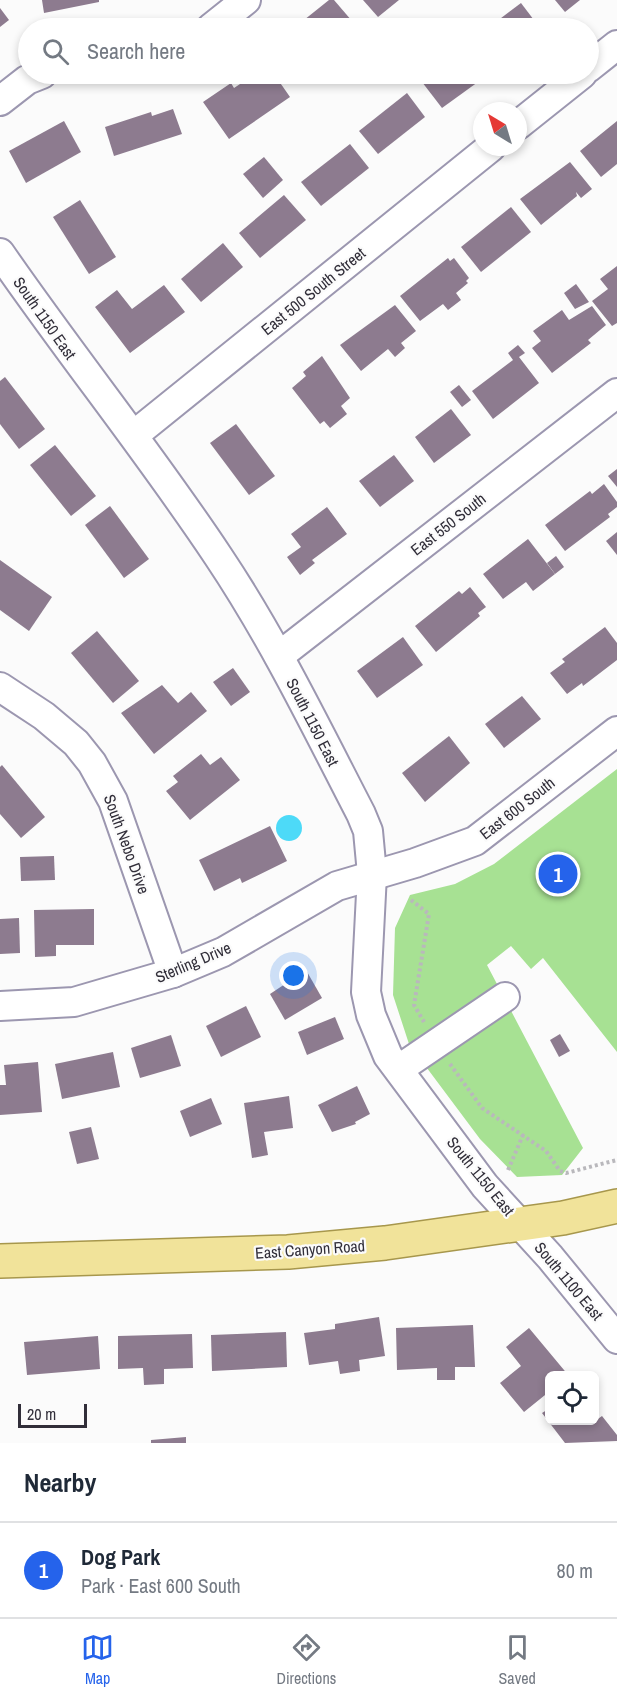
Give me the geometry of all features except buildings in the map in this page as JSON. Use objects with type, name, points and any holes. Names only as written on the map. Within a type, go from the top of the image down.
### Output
[{"type":"main road","name":"East Canyon Road","points":[[0,1262],[288,1252],[384,1243],[563,1218],[617,1206]]},
{"type":"street","points":[[224,18],[246,0]]},
{"type":"street","points":[[599,59],[617,45]]},
{"type":"street","points":[[0,101],[22,84]]},
{"type":"street","points":[[527,118],[569,84]]},
{"type":"street","name":"East 500 South Street","points":[[134,435],[480,156]]},
{"type":"street","name":"South 1150 East","points":[[0,253],[63,345],[134,435],[219,557],[279,656],[368,831],[372,874],[366,992],[378,1034],[388,1056],[485,1186],[520,1223]]},
{"type":"street","name":"East 550 South","points":[[279,656],[617,393]]},
{"type":"street","name":"South Nebo Drive","points":[[0,687],[44,716],[76,743],[92,763],[113,801],[173,973]]},
{"type":"street","name":"East 600 South","points":[[372,874],[415,863],[475,841],[617,731]]},
{"type":"street","name":"Sterling Drive","points":[[0,1006],[74,1002],[173,973],[223,952],[337,886],[372,874]]},
{"type":"street","points":[[399,1069],[505,997]]},
{"type":"street","name":"South 1100 East","points":[[520,1223],[617,1339]]},
{"type":"path","points":[[411,900],[429,914],[414,1005],[435,1043],[482,1108],[546,1151],[560,1171],[566,1173],[617,1161]]},
{"type":"path","points":[[508,1170],[523,1135]]},
{"type":"green space","points":[[617,769],[617,1052],[543,958],[531,969],[511,946],[487,965],[583,1148],[562,1175],[517,1177],[480,1139],[409,1044],[393,995],[395,928],[410,895],[455,884],[494,864]]},
{"type":"water","points":[[289,815],[298,819],[302,828],[298,837],[289,841],[280,837],[276,828],[280,819]]},
{"type":"place","name":"Dog Park","points":[[558,874]]}]
